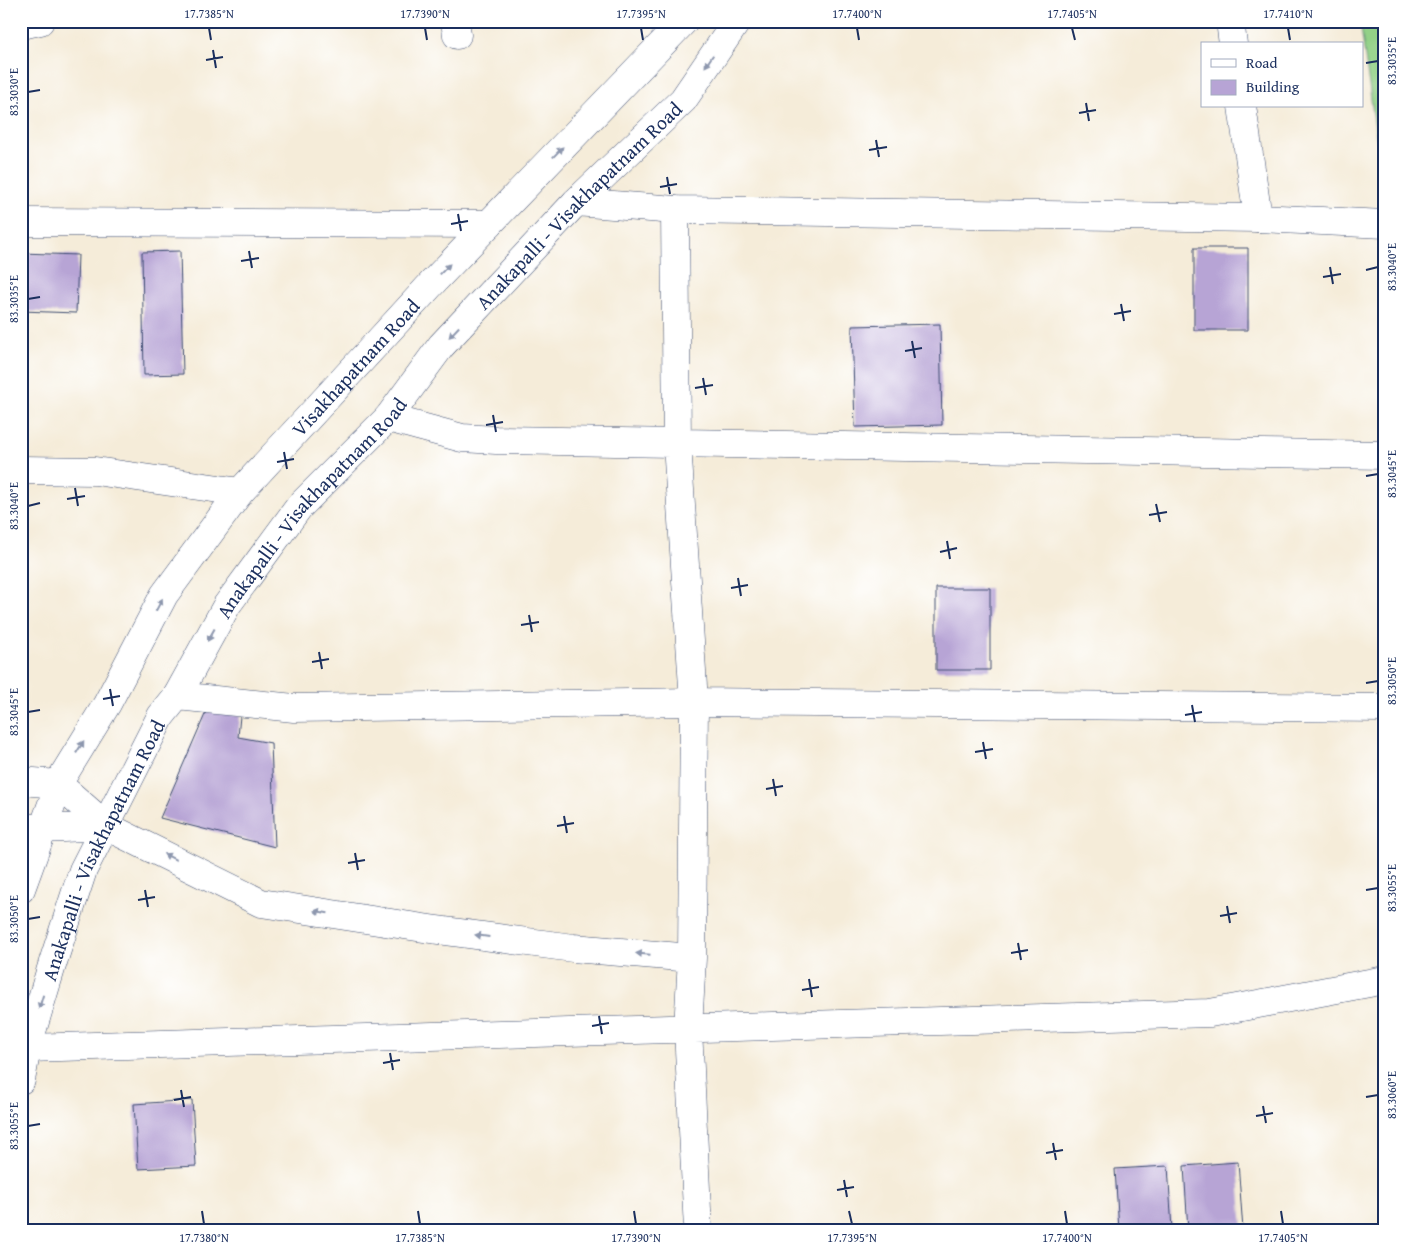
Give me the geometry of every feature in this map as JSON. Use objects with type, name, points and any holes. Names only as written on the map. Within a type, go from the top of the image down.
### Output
[{"type":"street","points":[[21,25],[40,21]]},
{"type":"street","name":"Visakhapatnam Road","points":[[21,889],[32,828],[107,704],[164,595],[240,492],[489,224],[684,21]]},
{"type":"street","name":"Anakapalli - Visakhapatnam Road","points":[[21,1080],[27,1048],[83,870],[161,716],[177,696],[227,605],[299,507],[388,418],[441,346],[576,202],[683,100],[737,21]]},
{"type":"street","points":[[1230,21],[1233,42]]},
{"type":"street","points":[[1242,108],[1258,218]]},
{"type":"street","points":[[576,202],[676,210],[1258,218],[1385,224]]},
{"type":"street","points":[[676,210],[677,444],[694,702],[692,958],[688,1029],[698,1230]]},
{"type":"street","points":[[21,222],[489,224]]},
{"type":"street","points":[[388,418],[462,438],[496,440],[1385,455]]},
{"type":"street","points":[[21,470],[95,471],[240,492]]},
{"type":"street","points":[[177,696],[294,708],[694,702],[1385,708]]},
{"type":"street","points":[[21,781],[58,784],[106,826],[261,903],[430,929],[573,948],[692,958]]},
{"type":"street","points":[[32,828],[106,826]]},
{"type":"street","points":[[27,1048],[1210,1014],[1385,980]]},
{"type":"green space","points":[[1360,21],[1385,21],[1385,177],[1382,178],[1364,42]]},
{"type":"building","points":[[1194,248],[1248,248],[1248,330],[1194,330]]},
{"type":"building","points":[[180,251],[183,374],[144,375],[142,252]]},
{"type":"building","points":[[21,253],[78,255],[76,313],[21,311]]},
{"type":"building","points":[[940,324],[942,425],[855,427],[852,326]]},
{"type":"building","points":[[936,588],[990,588],[990,670],[936,670]]},
{"type":"building","points":[[207,710],[240,716],[238,737],[271,743],[275,847],[160,818]]},
{"type":"building","points":[[192,1100],[196,1166],[138,1169],[134,1104]]},
{"type":"building","points":[[1238,1162],[1243,1230],[1188,1230],[1184,1166]]},
{"type":"building","points":[[1168,1166],[1172,1230],[1119,1230],[1115,1169]]}]
